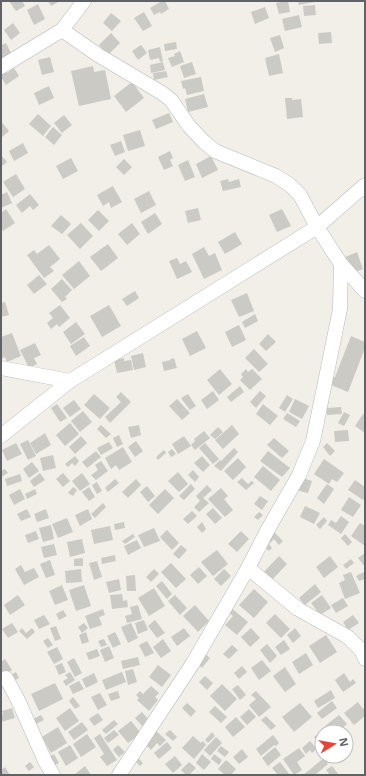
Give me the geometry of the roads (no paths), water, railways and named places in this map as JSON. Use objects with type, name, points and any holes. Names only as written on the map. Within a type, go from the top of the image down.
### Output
[{"type":"street","points":[[1,67],[62,30],[84,1]]},
{"type":"street","points":[[62,30],[98,55],[162,93],[170,100],[189,126],[215,151],[276,176],[290,185],[300,195],[317,227],[341,264],[365,291]]},
{"type":"street","points":[[1,436],[70,381],[317,227],[365,185]]},
{"type":"street","points":[[119,775],[193,663],[248,568],[299,475],[313,441],[340,309],[341,264]]},
{"type":"street","points":[[1,368],[70,381]]},
{"type":"street","points":[[248,568],[298,609],[348,637],[361,650],[365,659]]},
{"type":"street","points":[[6,678],[18,700],[45,761],[53,775]]}]
